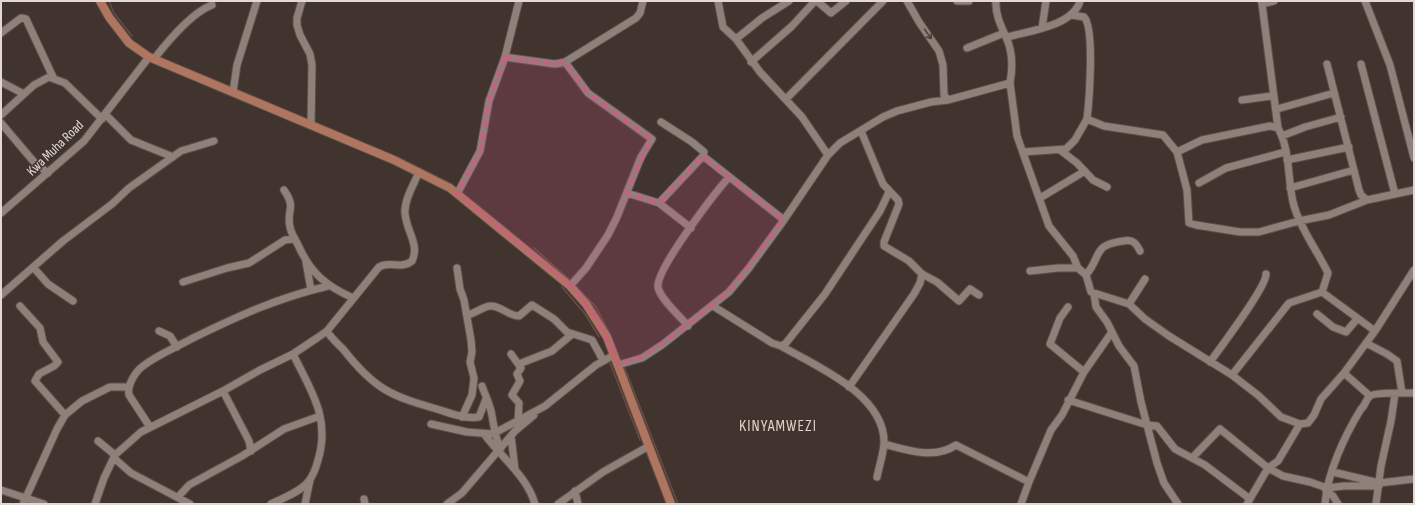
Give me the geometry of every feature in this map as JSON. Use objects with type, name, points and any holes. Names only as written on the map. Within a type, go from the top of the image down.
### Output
[{"type":"main road","points":[[100,1],[111,21],[129,43],[152,58],[419,172],[457,194],[570,286],[586,304],[598,321],[614,354],[671,504]]},
{"type":"street","points":[[233,92],[237,65],[257,1]]},
{"type":"street","points":[[302,1],[297,18],[297,25],[300,36],[312,60],[311,125]]},
{"type":"street","points":[[457,194],[480,151],[489,101],[505,57],[519,1]]},
{"type":"street","points":[[505,57],[555,64],[565,62],[636,18],[640,13],[643,1]]},
{"type":"street","points":[[718,1],[723,28],[736,39],[751,62],[802,117],[828,155]]},
{"type":"street","points":[[736,39],[762,18],[789,1]]},
{"type":"street","points":[[751,62],[792,26],[816,1],[831,13],[846,1]]},
{"type":"street","points":[[786,99],[883,1]]},
{"type":"street","points":[[907,1],[939,50],[943,65],[944,94],[948,100]]},
{"type":"street","points":[[957,1],[969,1]]},
{"type":"street","points":[[996,1],[998,14],[1013,60],[1010,83],[1015,126],[1023,152],[1049,226],[1073,256],[1078,268],[1086,275],[1089,289],[1094,294],[1129,304],[1145,319],[1169,336],[1232,376],[1259,396],[1274,412],[1281,417],[1300,424],[1308,423],[1314,415],[1321,399],[1344,373],[1375,331],[1414,270]]},
{"type":"street","points":[[1042,28],[1046,1]]},
{"type":"street","points":[[1072,16],[1080,1]]},
{"type":"street","points":[[1274,1],[1261,3],[1272,96],[1277,109],[1278,128],[1282,136],[1287,160],[1290,188],[1299,221],[1328,272],[1322,292]]},
{"type":"street","points":[[1365,1],[1390,64],[1414,158]]},
{"type":"street","name":"Kwa Muha Road","points":[[1,213],[84,141],[152,58],[179,30],[205,8],[212,5]]},
{"type":"street","points":[[967,48],[1006,35],[1042,28],[1072,16],[1084,17],[1089,24],[1090,54],[1088,119],[1071,145],[1066,149],[1023,152]]},
{"type":"street","points":[[1,33],[21,18],[26,20],[53,77],[65,83],[131,140],[173,157]]},
{"type":"street","points":[[565,62],[588,93],[652,139],[641,157],[617,217],[598,251],[570,286]]},
{"type":"street","points":[[1327,64],[1361,195],[1368,200]]},
{"type":"street","points":[[1361,64],[1395,194]]},
{"type":"street","points":[[1,115],[24,94],[44,79],[53,77]]},
{"type":"street","points":[[1,82],[24,94]]},
{"type":"street","points":[[618,365],[642,358],[688,326],[729,292],[749,268],[784,220],[828,155],[840,143],[883,117],[896,111],[931,102],[948,100],[1010,83]]},
{"type":"street","points":[[1277,109],[1334,93]]},
{"type":"street","points":[[1242,100],[1272,96]]},
{"type":"street","points":[[1282,136],[1305,127],[1341,117]]},
{"type":"street","points":[[1088,119],[1104,126],[1162,135],[1177,152],[1187,190],[1189,223],[1191,224],[1240,232],[1259,232],[1299,221],[1329,215],[1368,200],[1414,190]]},
{"type":"street","points":[[661,122],[692,142],[702,150],[703,156],[784,220]]},
{"type":"street","points":[[1,123],[34,162],[48,173]]},
{"type":"street","points":[[1177,152],[1202,140],[1270,126],[1278,128]]},
{"type":"street","points":[[860,131],[882,184],[898,200],[899,204],[884,244],[909,261],[922,274],[937,282],[959,301],[970,289],[978,295]]},
{"type":"street","points":[[1,295],[63,241],[112,204],[129,188],[188,148],[214,141]]},
{"type":"street","points":[[1287,160],[1349,147]]},
{"type":"street","points":[[1060,150],[1085,171],[1093,180],[1107,187]]},
{"type":"street","points":[[1198,183],[1226,168],[1285,152]]},
{"type":"street","points":[[659,203],[703,156]]},
{"type":"street","points":[[1290,188],[1354,170]]},
{"type":"street","points":[[1040,198],[1064,185],[1085,171]]},
{"type":"street","points":[[95,504],[104,478],[114,456],[141,432],[293,354],[326,331],[378,267],[383,264],[402,266],[412,261],[416,250],[407,222],[405,208],[419,172]]},
{"type":"street","points":[[688,326],[660,293],[658,283],[664,268],[714,194],[729,177]]},
{"type":"street","points":[[284,190],[291,202],[289,224],[305,260],[312,290]]},
{"type":"street","points":[[782,346],[807,319],[825,294],[880,211],[889,192]]},
{"type":"street","points":[[627,193],[659,203],[691,228]]},
{"type":"street","points":[[183,282],[227,268],[249,263],[285,240],[295,239]]},
{"type":"street","points":[[1086,275],[1101,248],[1108,243],[1130,240],[1137,244],[1140,251]]},
{"type":"street","points":[[305,260],[328,286],[353,298]]},
{"type":"street","points":[[33,267],[48,284],[73,301]]},
{"type":"street","points":[[457,268],[472,346],[470,362],[474,383],[472,395],[462,417]]},
{"type":"street","points":[[1030,271],[1078,268]]},
{"type":"street","points":[[850,386],[914,294],[920,284],[922,274]]},
{"type":"street","points":[[1210,362],[1264,285],[1266,274]]},
{"type":"street","points":[[1129,304],[1145,279]]},
{"type":"street","points":[[150,427],[129,395],[129,387],[135,374],[142,366],[177,346],[254,309],[328,286]]},
{"type":"street","points":[[1322,292],[1375,331]]},
{"type":"street","points":[[1232,376],[1289,303],[1322,292]]},
{"type":"street","points":[[1094,294],[1096,307],[1119,346],[1134,366],[1146,426],[1164,482],[1178,504]]},
{"type":"street","points":[[466,315],[474,314],[487,306],[492,306],[519,316],[532,305],[554,319],[571,335],[592,340],[603,360]]},
{"type":"street","points":[[20,306],[40,328],[44,342],[58,362],[54,366],[38,374],[35,381],[65,415]]},
{"type":"street","points":[[713,306],[772,343],[782,346],[819,366],[850,386],[872,410],[882,432],[884,444],[877,477]]},
{"type":"street","points":[[1068,307],[1060,318],[1050,344],[1084,372]]},
{"type":"street","points":[[1317,314],[1333,327],[1346,332],[1357,319]]},
{"type":"street","points":[[159,331],[170,336],[177,346]]},
{"type":"street","points":[[326,331],[351,361],[378,386],[398,397],[462,417],[479,418],[486,399]]},
{"type":"street","points":[[1021,504],[1052,430],[1062,415],[1068,400],[1084,372],[1112,332]]},
{"type":"street","points":[[519,364],[552,351],[571,335]]},
{"type":"street","points":[[1366,343],[1397,361],[1398,394],[1376,504]]},
{"type":"street","points":[[293,354],[311,387],[320,416],[322,429],[320,453],[310,480],[305,504]]},
{"type":"street","points":[[511,354],[519,364],[521,370],[517,374],[520,381],[512,395],[519,403],[519,419],[513,433],[515,469]]},
{"type":"street","points":[[450,503],[462,493],[513,433],[603,360],[614,354]]},
{"type":"street","points":[[1344,373],[1370,396]]},
{"type":"street","points":[[482,386],[492,415],[492,426],[496,433],[499,450]]},
{"type":"street","points":[[25,501],[56,430],[65,415],[82,401],[110,387],[129,387]]},
{"type":"street","points":[[223,391],[249,441],[251,451]]},
{"type":"street","points":[[1325,504],[1326,490],[1343,442],[1349,433],[1360,409],[1365,406],[1370,396],[1374,394],[1414,393]]},
{"type":"street","points":[[1068,400],[1146,426],[1157,426],[1170,445],[1205,465],[1249,502],[1268,468],[1278,461],[1300,424]]},
{"type":"street","points":[[430,424],[467,432],[484,434],[496,433],[545,406]]},
{"type":"street","points":[[56,430],[58,408]]},
{"type":"street","points":[[178,497],[189,485],[251,451],[284,429],[320,416]]},
{"type":"street","points":[[1192,458],[1220,429],[1268,468],[1282,476],[1310,482],[1326,490],[1333,496],[1338,504]]},
{"type":"street","points":[[484,434],[515,469],[532,493],[535,504]]},
{"type":"street","points":[[98,441],[131,473],[190,504]]},
{"type":"street","points":[[884,444],[931,454],[949,450],[956,445],[1029,482]]},
{"type":"street","points":[[558,504],[602,472],[649,446]]},
{"type":"street","points":[[1333,472],[1379,484]]},
{"type":"street","points":[[1326,490],[1344,486],[1391,483],[1414,479]]},
{"type":"street","points":[[271,504],[302,487],[310,480]]},
{"type":"street","points":[[1,490],[25,501],[44,504]]},
{"type":"street","points":[[575,491],[578,504]]},
{"type":"highlighted area","points":[[505,57],[555,64],[565,62],[588,93],[652,139],[627,193],[659,203],[703,156],[784,220],[729,292],[688,326],[642,358],[618,365],[598,321],[570,286],[457,194],[480,151],[489,101]]},
{"type":"waterway","points":[[109,1],[114,13],[132,36]]},
{"type":"waterway","points":[[534,248],[571,281]]},
{"type":"waterway","points":[[574,284],[596,307],[610,334]]},
{"type":"waterway","points":[[562,287],[585,314],[599,337]]},
{"type":"waterway","points":[[612,340],[616,349]]},
{"type":"waterway","points":[[610,363],[640,440]]},
{"type":"waterway","points":[[624,366],[678,504]]},
{"type":"waterway","points":[[647,454],[667,504]]},
{"type":"district","name":"KINYAMWEZI","points":[[778,426]]}]
